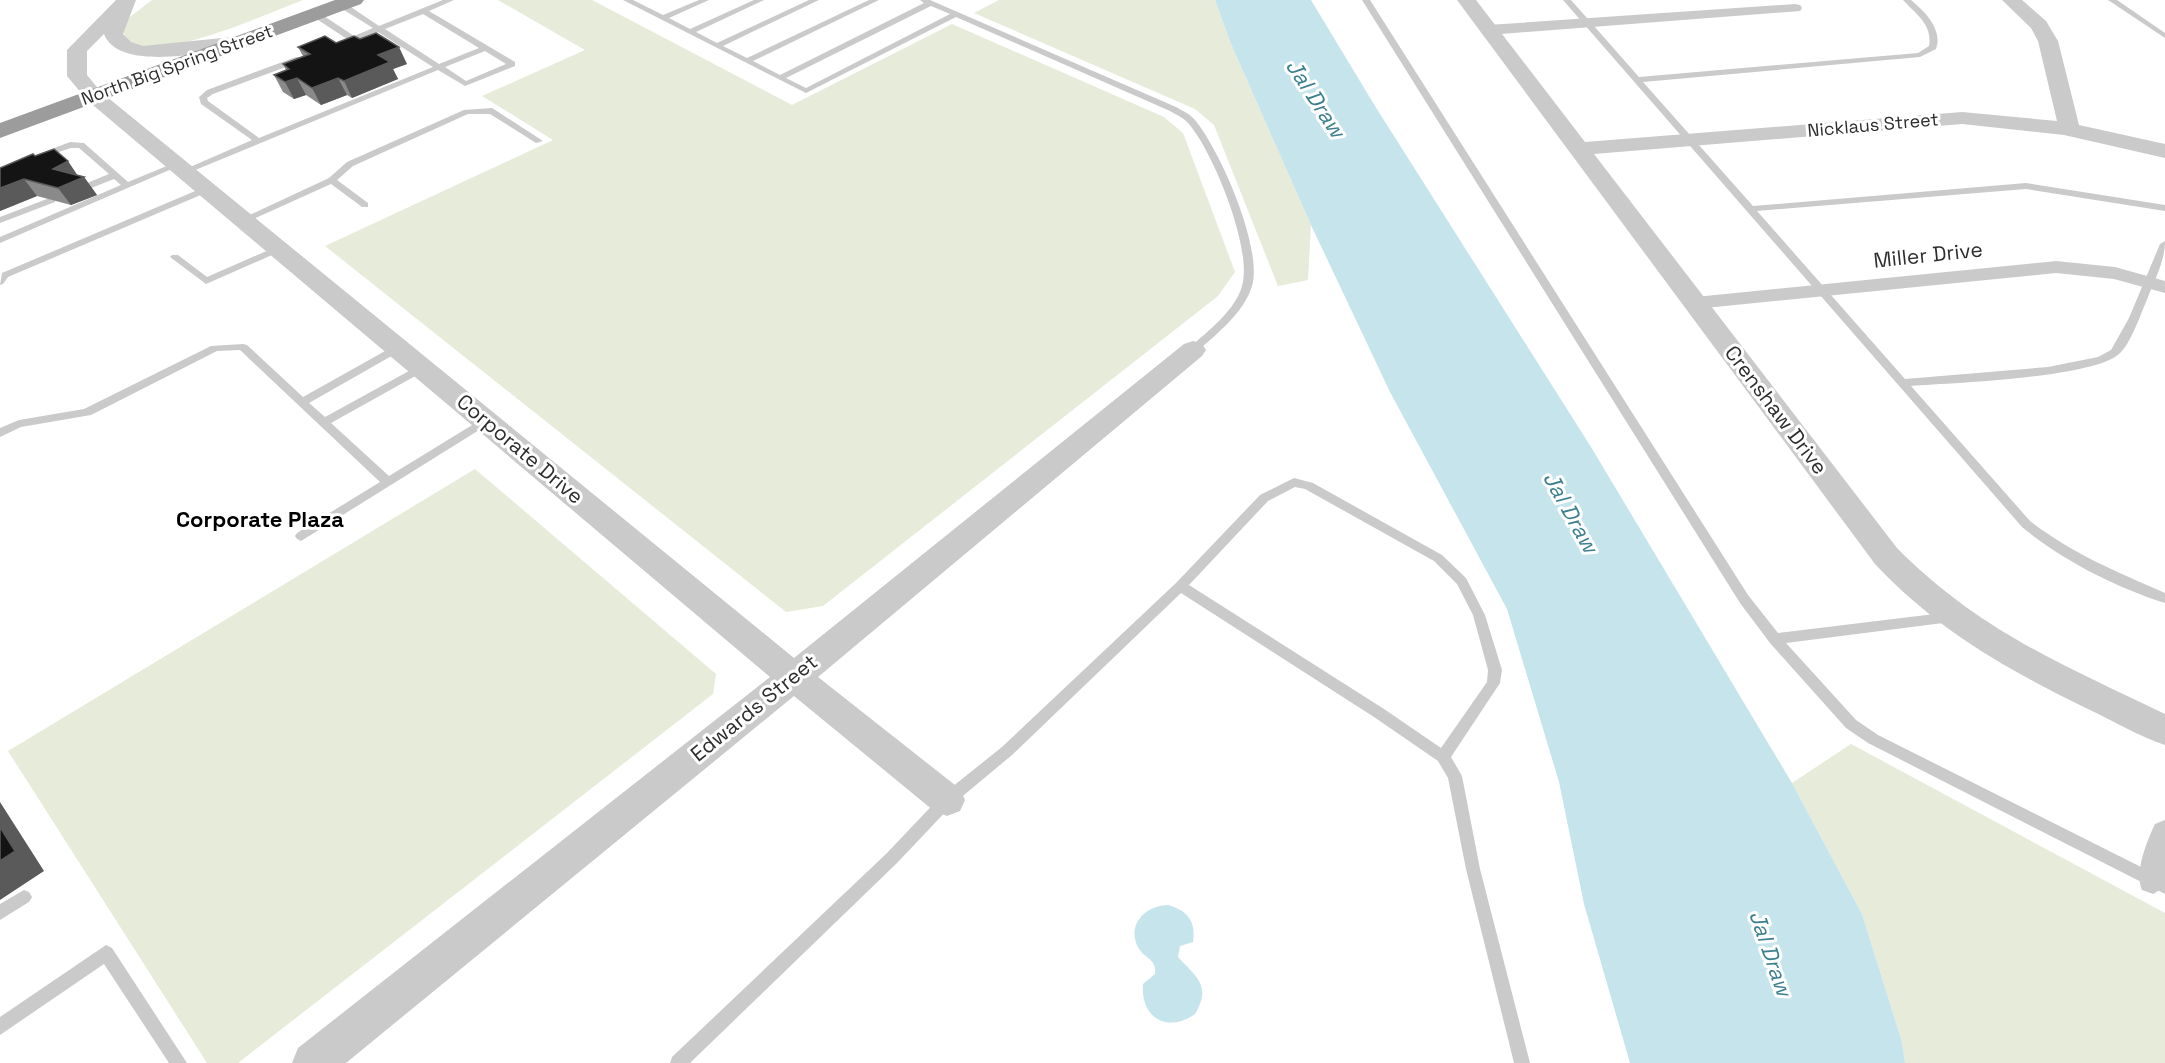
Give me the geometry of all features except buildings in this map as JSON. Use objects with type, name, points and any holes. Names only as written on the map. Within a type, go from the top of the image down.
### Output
[{"type":"highway","name":"North Big Spring Street","points":[[0,131],[348,2]]},
{"type":"street","points":[[128,0],[113,35],[124,46],[150,51],[242,42]]},
{"type":"street","name":"Corporate Drive","points":[[128,0],[77,50],[77,76],[94,96],[794,677],[947,800]]},
{"type":"street","name":"Crenshaw Drive","points":[[1466,0],[1886,556],[1912,585],[1952,617],[2000,648],[2165,730]]},
{"type":"street","points":[[2011,0],[2038,25],[2048,41],[2068,129]]},
{"type":"street","points":[[1488,30],[1795,8]]},
{"type":"street","name":"Nicklaus Street","points":[[1579,149],[1962,118],[2001,120],[2068,129],[2165,151]]},
{"type":"street","name":"Miller Drive","points":[[1695,303],[2056,267],[2115,273],[2156,284]]},
{"type":"street","name":"Edwards Street","points":[[313,1063],[794,677],[1193,350]]},
{"type":"street","points":[[2159,884],[2165,833]]},
{"type":"lane","points":[[333,47],[344,47],[353,39],[450,0]]},
{"type":"lane","points":[[627,0],[806,91],[956,14]]},
{"type":"lane","points":[[663,18],[705,0]]},
{"type":"lane","points":[[690,32],[760,0]]},
{"type":"lane","points":[[717,46],[815,0]]},
{"type":"lane","points":[[747,61],[875,0]]},
{"type":"lane","points":[[1366,0],[1744,599],[1775,639],[1845,717],[1873,739],[2159,884]]},
{"type":"lane","points":[[1567,0],[2026,524],[2042,538],[2076,558],[2165,598]]},
{"type":"lane","points":[[1637,80],[1920,55],[1932,47],[1932,32],[1924,15],[1907,0]]},
{"type":"lane","points":[[2112,0],[2165,36]]},
{"type":"lane","points":[[780,78],[927,1],[1173,109],[1191,120],[1228,188],[1251,267],[1248,286],[1226,318],[1193,350]]},
{"type":"lane","points":[[348,2],[380,29],[465,84],[512,64],[424,11]]},
{"type":"lane","points":[[315,14],[353,39]]},
{"type":"lane","points":[[0,240],[127,186],[258,141],[485,48]]},
{"type":"lane","points":[[258,141],[204,102],[203,97],[210,92],[313,54]]},
{"type":"lane","points":[[284,65],[293,69],[302,68]]},
{"type":"lane","points":[[244,220],[332,180],[350,164],[467,112],[492,111],[539,141]]},
{"type":"lane","points":[[31,159],[77,144],[127,186]]},
{"type":"lane","points":[[78,190],[115,175]]},
{"type":"lane","points":[[332,180],[365,205]]},
{"type":"lane","points":[[1750,209],[2026,186],[2165,208]]},
{"type":"lane","points":[[2,278],[207,189]]},
{"type":"lane","points":[[0,220],[52,200]]},
{"type":"lane","points":[[1903,383],[2063,367],[2104,359],[2119,346],[2156,284],[2165,244]]},
{"type":"lane","points":[[175,257],[206,281],[278,249]]},
{"type":"lane","points":[[0,433],[19,424],[87,412],[215,348],[243,347],[388,482]]},
{"type":"lane","points":[[302,402],[398,348]]},
{"type":"lane","points":[[324,422],[422,368]]},
{"type":"lane","points":[[301,536],[486,422]]},
{"type":"lane","points":[[678,1063],[892,858],[947,800],[1007,750],[1180,586],[1264,498],[1294,482],[1309,486],[1438,558],[1462,581],[1479,615],[1495,670],[1488,693],[1443,758]]},
{"type":"lane","points":[[1180,586],[1379,713],[1443,758],[1455,776],[1473,869],[1522,1063]]},
{"type":"lane","points":[[1775,639],[1952,617]]},
{"type":"lane","points":[[0,913],[24,897]]},
{"type":"lane","points":[[0,1027],[106,953],[179,1063]]},
{"type":"green space","points":[[152,0],[303,0],[191,41],[146,47],[131,43],[123,32],[126,20]]},
{"type":"green space","points":[[498,0],[592,0],[792,105],[952,24],[1164,117],[1183,133],[1235,272],[1218,296],[823,606],[786,612],[325,246],[553,140],[482,96],[585,50]]},
{"type":"green space","points":[[999,0],[1215,0],[1231,44],[1311,225],[1308,280],[1278,286],[1214,125],[1195,109],[974,13]]},
{"type":"green space","points":[[475,469],[716,674],[713,694],[238,1063],[207,1063],[8,751]]},
{"type":"green space","points":[[1851,744],[2165,913],[2165,1063],[1905,1063],[1902,1042],[1862,914],[1792,783]]},
{"type":"water","name":"Jal Draw","points":[[1215,0],[1311,0],[1375,106],[1591,447],[1792,783],[1862,914],[1902,1042],[1905,1063],[1630,1063],[1584,904],[1559,782],[1507,609],[1390,392],[1311,225],[1231,44]]},
{"type":"water","points":[[1168,905],[1181,910],[1192,923],[1193,942],[1180,946],[1178,957],[1196,976],[1202,988],[1200,1004],[1195,1014],[1185,1020],[1175,1022],[1157,1019],[1146,1005],[1143,984],[1155,974],[1155,969],[1152,962],[1138,947],[1135,939],[1135,931],[1141,917],[1153,908]]},
{"type":"district","name":"Corporate Plaza","points":[[260,519]]}]
